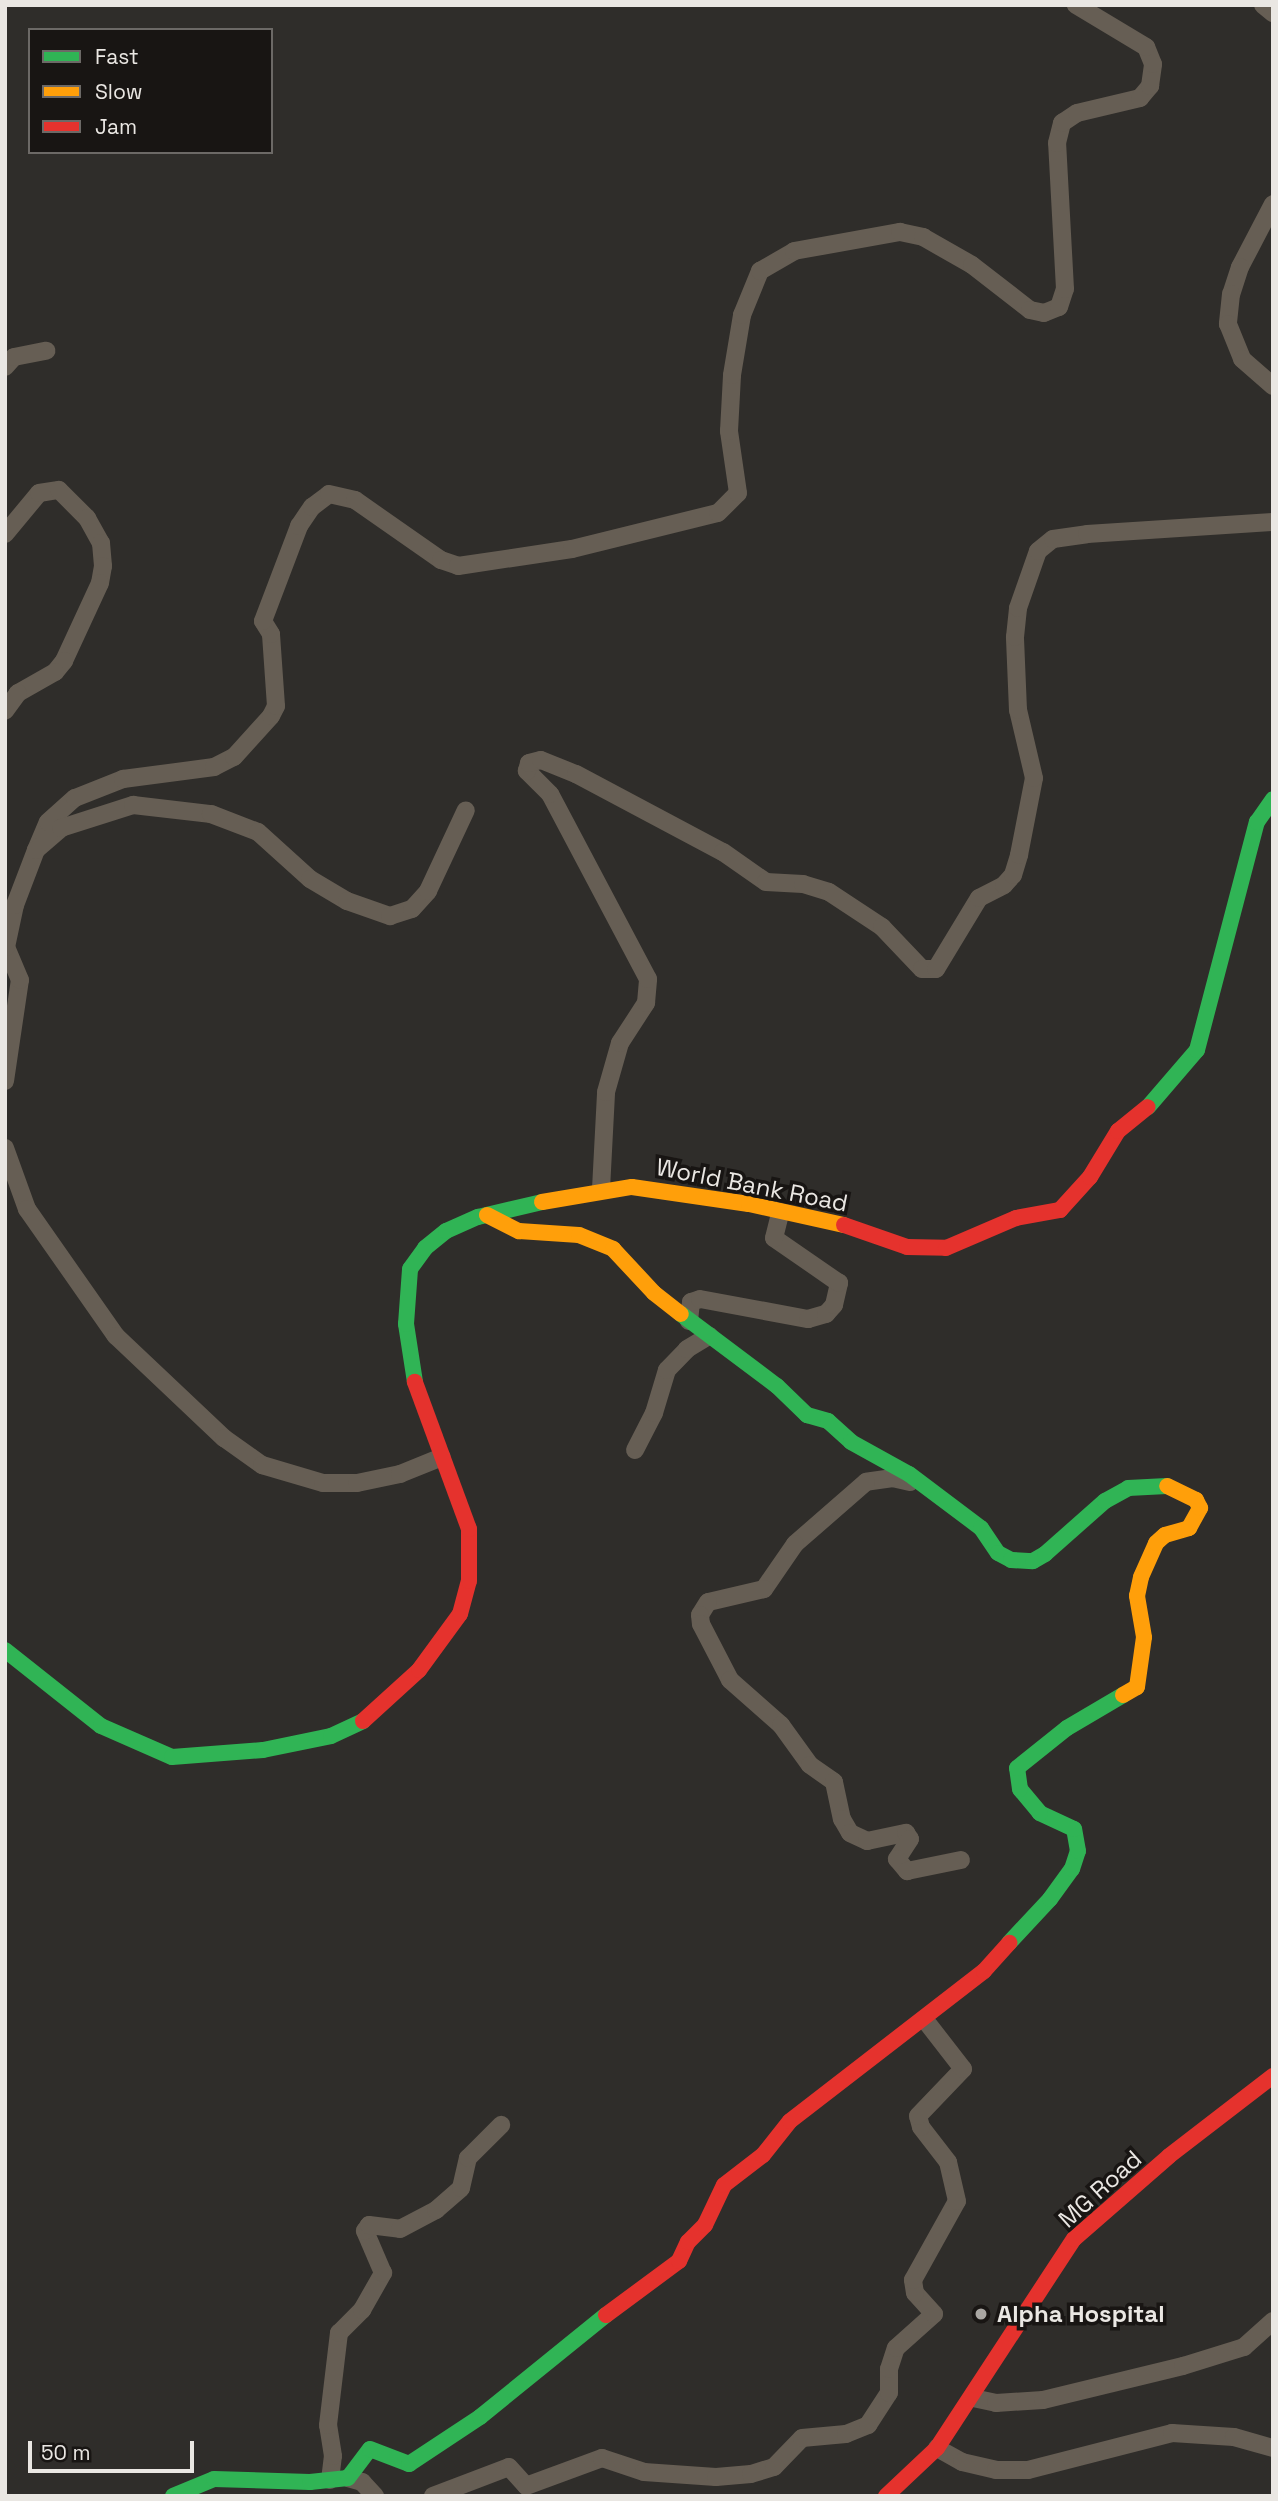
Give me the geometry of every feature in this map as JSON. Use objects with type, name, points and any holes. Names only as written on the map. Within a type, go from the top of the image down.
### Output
[{"type":"main road","name":"World Bank Road","points":[[5,1650],[101,1726],[172,1757],[263,1751],[331,1736],[356,1725],[398,1693],[460,1614],[472,1553],[461,1503],[417,1396],[406,1324],[408,1279],[425,1248],[446,1231],[487,1215],[601,1189],[662,1189],[855,1227],[907,1247],[946,1248],[1016,1218],[1060,1210],[1090,1177],[1118,1130],[1160,1097],[1197,1050],[1257,822],[1273,799]]},
{"type":"main road","points":[[173,2496],[214,2479],[339,2479],[370,2449],[409,2464],[549,2365],[629,2294],[679,2261],[688,2242],[705,2225],[724,2185],[763,2155],[802,2109],[925,2020],[984,1971],[1072,1869],[1078,1851],[1074,1829],[1040,1813],[1020,1788],[1017,1768],[1050,1740],[1137,1687],[1144,1637],[1137,1596],[1141,1577],[1156,1544],[1165,1535],[1189,1528],[1200,1508],[1189,1495],[1163,1484],[1128,1488],[1105,1501],[1045,1554],[1022,1562],[998,1553],[981,1528],[896,1465],[852,1442],[828,1420],[807,1415],[777,1386],[689,1321],[601,1242],[519,1231],[487,1215]]},
{"type":"main road","name":"MG Road","points":[[886,2496],[937,2448],[973,2398],[1074,2239],[1169,2156],[1273,2076]]},
{"type":"street","points":[[6,1073],[20,980],[6,947],[15,905],[48,822],[75,798],[123,779],[214,768],[234,757],[271,716],[276,706],[271,634],[263,621],[299,526],[322,498],[346,496],[441,560],[458,566],[572,549],[718,513],[738,493],[730,431],[732,374],[742,315],[760,271],[794,251],[900,232],[951,251],[1030,310],[1044,313],[1059,307],[1065,289],[1057,143],[1062,123],[1077,113],[1140,98],[1150,86],[1153,64],[1146,47],[1076,5]]},
{"type":"street","points":[[1263,5],[1273,13]]},
{"type":"street","points":[[1273,204],[1240,267],[1231,294],[1228,324],[1242,359],[1273,386]]},
{"type":"street","points":[[5,367],[14,357],[46,351]]},
{"type":"street","points":[[5,534],[39,493],[59,491],[87,518],[101,543],[103,566],[100,583],[64,660],[55,672],[18,693],[5,711]]},
{"type":"street","points":[[601,1189],[606,1093],[621,1043],[646,1003],[648,979],[550,794],[527,771],[529,763],[541,760],[576,774],[723,852],[766,882],[803,884],[829,892],[882,927],[922,969],[936,969],[979,898],[1004,885],[1013,875],[1019,855],[1034,778],[1018,710],[1015,637],[1018,608],[1038,551],[1053,540],[1087,534],[1273,522]]},
{"type":"street","points":[[36,850],[61,828],[133,805],[211,814],[257,832],[310,879],[348,901],[390,916],[412,909],[428,891],[466,810]]},
{"type":"street","points":[[5,1148],[27,1209],[116,1336],[224,1438],[262,1465],[323,1483],[357,1483],[400,1474],[442,1457]]},
{"type":"street","points":[[689,1321],[691,1302],[700,1299],[808,1319],[826,1314],[834,1305],[841,1289],[839,1283],[774,1238],[780,1214]]},
{"type":"street","points":[[635,1450],[654,1413],[667,1370],[687,1349],[709,1336]]},
{"type":"street","points":[[920,1485],[892,1478],[866,1482],[795,1544],[764,1589],[708,1602],[700,1615],[701,1624],[730,1680],[781,1725],[810,1765],[834,1782],[842,1819],[850,1833],[867,1841],[906,1833],[910,1839],[897,1859],[907,1871],[961,1860]]},
{"type":"street","points":[[433,2496],[509,2467],[526,2486],[602,2458],[644,2472],[716,2477],[751,2474],[774,2467],[803,2438],[846,2434],[868,2425],[889,2393],[889,2369],[896,2348],[934,2314],[915,2293],[913,2280],[957,2201],[948,2162],[921,2127],[918,2116],[963,2069],[925,2020]]},
{"type":"street","points":[[374,2496],[362,2482],[339,2479],[328,2426],[339,2333],[355,2319],[383,2273],[365,2231],[369,2225],[400,2229],[436,2210],[461,2188],[468,2158],[501,2125]]},
{"type":"street","points":[[973,2398],[996,2403],[1043,2400],[1183,2366],[1244,2347],[1273,2321]]},
{"type":"street","points":[[937,2448],[962,2462],[996,2470],[1028,2470],[1172,2433],[1234,2437],[1273,2448]]},
{"type":"traffic: fast","points":[[1148,1107],[1197,1050],[1257,822],[1273,799]]},
{"type":"traffic: fast","points":[[415,1382],[406,1324],[410,1269],[425,1248],[446,1231],[478,1217],[542,1202]]},
{"type":"traffic: fast","points":[[681,1314],[777,1386],[807,1415],[828,1421],[851,1442],[909,1474],[981,1528],[998,1553],[1011,1560],[1033,1561],[1045,1554],[1105,1501],[1128,1488],[1167,1486]]},
{"type":"traffic: fast","points":[[5,1650],[101,1726],[172,1757],[263,1750],[331,1736],[363,1721]]},
{"type":"traffic: fast","points":[[1009,1943],[1050,1899],[1072,1869],[1078,1851],[1074,1829],[1040,1813],[1020,1789],[1017,1768],[1067,1728],[1123,1695]]},
{"type":"traffic: fast","points":[[173,2496],[214,2479],[310,2482],[348,2478],[370,2449],[409,2464],[480,2417],[606,2315]]},
{"type":"traffic: slow","points":[[542,1202],[632,1187],[749,1204],[844,1225]]},
{"type":"traffic: slow","points":[[487,1215],[519,1231],[579,1235],[613,1249],[654,1293],[681,1314]]},
{"type":"traffic: slow","points":[[1123,1695],[1137,1687],[1144,1637],[1137,1596],[1141,1577],[1156,1543],[1165,1535],[1189,1528],[1200,1508],[1196,1500],[1167,1486]]},
{"type":"traffic: jam","points":[[844,1225],[907,1247],[946,1248],[1016,1218],[1060,1210],[1090,1177],[1118,1131],[1148,1107]]},
{"type":"traffic: jam","points":[[363,1721],[419,1670],[460,1614],[469,1581],[469,1529],[415,1382]]},
{"type":"traffic: jam","points":[[606,2315],[679,2261],[688,2242],[705,2225],[724,2185],[763,2155],[790,2121],[984,1971],[1009,1943]]},
{"type":"traffic: jam","points":[[886,2496],[937,2448],[1074,2239],[1169,2156],[1273,2076]]},
{"type":"place","name":"Alpha Hospital","points":[[981,2314]]}]
